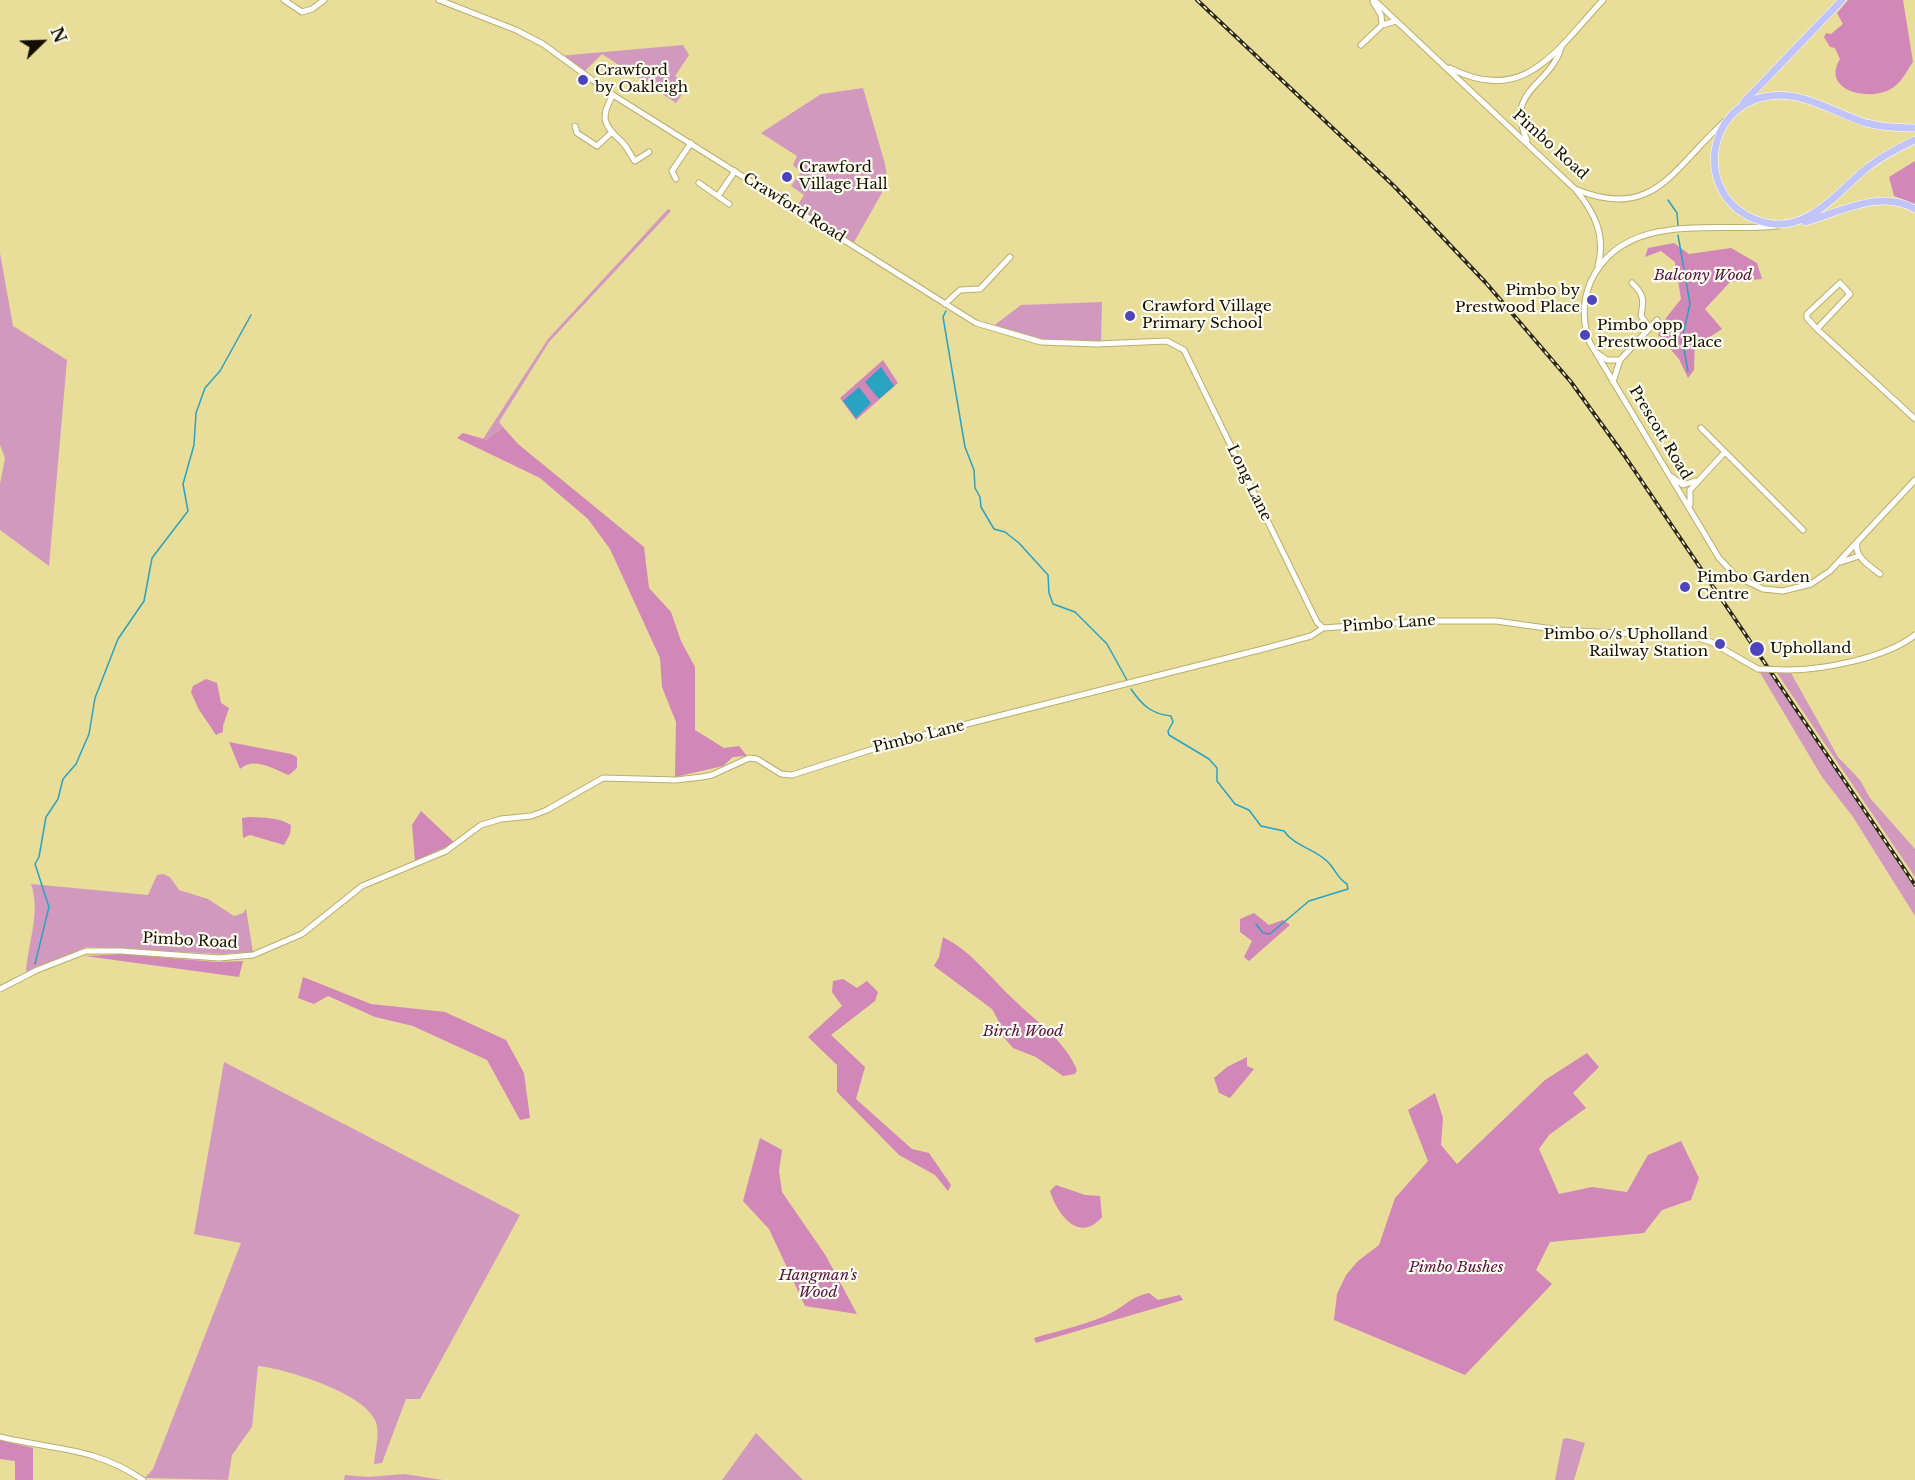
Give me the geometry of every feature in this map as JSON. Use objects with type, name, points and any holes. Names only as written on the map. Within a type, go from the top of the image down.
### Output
[{"type":"main road","points":[[1842,0],[1724,122],[1716,143],[1714,164],[1721,189],[1729,202],[1749,217],[1782,225],[1798,223],[1878,201],[1891,200],[1915,209]]},
{"type":"main road","points":[[1739,107],[1764,97],[1786,96],[1804,100],[1866,123],[1887,127],[1915,128]]},
{"type":"main road","points":[[1798,223],[1825,206],[1882,157],[1915,140]]},
{"type":"street","points":[[284,0],[302,12],[312,9],[324,0]]},
{"type":"street","name":"Crawford Road","points":[[439,0],[516,30],[543,44],[613,95],[983,326],[1041,342],[1171,342]]},
{"type":"street","points":[[1373,0],[1382,25]]},
{"type":"street","name":"Pimbo Road","points":[[1373,0],[1575,189],[1594,196],[1619,200],[1639,197],[1660,186],[1724,122]]},
{"type":"street","points":[[1443,64],[1478,80],[1506,82],[1535,70],[1562,46],[1603,0]]},
{"type":"street","points":[[1360,45],[1382,25],[1396,21]]},
{"type":"street","points":[[1529,145],[1520,120],[1521,105],[1528,91],[1557,62],[1562,46]]},
{"type":"street","points":[[613,95],[606,108],[604,120],[611,133],[623,142],[636,161],[649,152]]},
{"type":"street","points":[[575,126],[577,133],[597,146],[611,133]]},
{"type":"street","points":[[676,179],[672,171],[691,143]]},
{"type":"street","points":[[718,196],[735,171]]},
{"type":"street","points":[[699,183],[729,204]]},
{"type":"street","points":[[1575,189],[1591,208],[1599,229],[1601,248],[1597,268]]},
{"type":"street","name":"Prescott Road","points":[[1782,225],[1683,230],[1640,235],[1622,245],[1597,268],[1584,306],[1585,330],[1594,350],[1725,566],[1736,576],[1756,587],[1783,591],[1800,588],[1823,577],[1915,480]]},
{"type":"street","points":[[945,304],[960,291],[980,289],[1010,257]]},
{"type":"street","points":[[1632,283],[1642,292],[1644,304],[1641,316],[1650,328]]},
{"type":"street","points":[[1817,329],[1850,294],[1840,283],[1807,314],[1807,318],[1817,329],[1915,419]]},
{"type":"street","points":[[1613,382],[1620,360],[1658,321]]},
{"type":"street","name":"Long Lane","points":[[1171,342],[1184,350],[1323,628]]},
{"type":"street","points":[[1594,350],[1607,360],[1620,360]]},
{"type":"street","points":[[1701,428],[1803,530]]},
{"type":"street","points":[[1692,512],[1688,496],[1697,480],[1725,452]]},
{"type":"street","points":[[1664,467],[1683,484],[1697,480]]},
{"type":"street","points":[[1857,542],[1856,551],[1859,556],[1880,574]]},
{"type":"street","points":[[1836,564],[1859,556]]},
{"type":"street","name":"Pimbo Lane","points":[[765,763],[781,774],[792,775],[892,743],[1311,636],[1323,628],[1374,623],[1467,620],[1560,630],[1695,637],[1711,642],[1758,669],[1787,670],[1875,654],[1898,646],[1915,635]]},
{"type":"street","name":"Pimbo Road","points":[[0,989],[37,970],[86,951],[121,951],[219,958],[253,956],[302,934],[348,896],[385,874],[446,850],[481,825],[501,819],[531,816],[547,810],[597,780],[608,778],[684,779],[712,775],[749,758],[765,763]]},
{"type":"street","points":[[0,1437],[85,1452],[121,1465],[143,1480]]},
{"type":"shaded area","points":[[683,45],[689,55],[675,76],[688,86],[676,103],[602,54],[583,73],[559,56]]},
{"type":"shaded area","points":[[863,88],[888,182],[853,244],[796,208],[804,195],[791,186],[801,172],[793,165],[797,156],[761,133],[821,94]]},
{"type":"shaded area","points":[[668,209],[671,211],[549,342],[499,422],[503,427],[487,440],[483,439],[548,339]]},
{"type":"shaded area","points":[[0,253],[13,326],[67,360],[49,566],[0,530],[0,484],[5,458],[0,445]]},
{"type":"shaded area","points":[[1102,302],[1101,341],[1041,339],[992,327],[1021,305]]},
{"type":"shaded area","points":[[1759,671],[1769,672],[1915,889],[1915,916],[1853,817],[1822,777]]},
{"type":"shaded area","points":[[1777,673],[1791,673],[1838,757],[1860,780],[1870,798],[1915,849],[1915,877]]},
{"type":"shaded area","points":[[163,874],[170,877],[179,890],[208,899],[234,916],[243,913],[246,909],[253,952],[221,954],[86,947],[26,972],[35,905],[31,884],[148,895],[157,875]]},
{"type":"shaded area","points":[[224,1062],[520,1215],[420,1399],[406,1399],[382,1463],[374,1464],[376,1422],[369,1411],[357,1401],[305,1377],[258,1366],[252,1427],[232,1455],[228,1480],[145,1478],[153,1469],[241,1243],[194,1234]]},
{"type":"shaded area","points":[[756,1433],[803,1480],[722,1480]]},
{"type":"shaded area","points":[[1563,1439],[1585,1443],[1574,1480],[1555,1480]]},
{"type":"shaded area","points":[[404,1474],[443,1480],[344,1480],[345,1475],[368,1477]]},
{"type":"green space","points":[[1848,0],[1903,0],[1913,62],[1900,81],[1889,90],[1880,93],[1859,93],[1841,85],[1837,78],[1836,70],[1840,59],[1835,48],[1830,47],[1824,37],[1826,33],[1831,34],[1843,24],[1837,13]]},
{"type":"green space","points":[[1915,161],[1915,204],[1894,196],[1889,177]]},
{"type":"green space","name":"Balcony Wood","points":[[1674,243],[1689,254],[1731,248],[1757,263],[1762,279],[1730,282],[1705,309],[1722,329],[1705,340],[1695,340],[1694,370],[1688,378],[1679,359],[1658,335],[1666,318],[1681,299],[1675,262],[1661,251],[1645,257],[1648,248]]},
{"type":"green space","points":[[883,360],[898,383],[856,420],[840,398]]},
{"type":"green space","points":[[503,427],[518,444],[644,547],[649,588],[671,612],[681,641],[695,667],[695,730],[724,748],[739,746],[747,756],[733,757],[723,766],[675,777],[676,722],[662,687],[660,658],[610,549],[588,519],[540,478],[457,438],[463,433],[487,440]]},
{"type":"green space","points":[[206,679],[217,683],[221,703],[229,708],[223,732],[216,735],[198,708],[191,692],[193,686]]},
{"type":"green space","points":[[229,742],[291,754],[297,757],[297,768],[289,775],[257,764],[245,765],[240,769]]},
{"type":"green space","points":[[421,811],[455,843],[415,861],[412,825]]},
{"type":"green space","points":[[242,818],[276,819],[291,825],[290,834],[284,845],[250,835],[243,838]]},
{"type":"green space","points":[[1254,913],[1269,925],[1283,920],[1290,925],[1249,961],[1244,957],[1252,941],[1240,932],[1240,919]]},
{"type":"green space","name":"Birch Wood","points":[[943,937],[972,957],[1057,1040],[1072,1059],[1077,1070],[1075,1074],[1063,1076],[1036,1057],[1013,1048],[1001,1034],[998,1020],[992,1009],[934,966],[939,957]]},
{"type":"green space","points":[[123,954],[217,962],[243,961],[239,977],[85,956]]},
{"type":"green space","points":[[303,977],[371,1004],[445,1012],[506,1040],[524,1073],[530,1118],[520,1120],[487,1060],[413,1026],[375,1017],[328,996],[314,1004],[298,998]]},
{"type":"green space","points":[[843,979],[857,988],[867,981],[878,992],[875,1001],[831,1035],[865,1067],[856,1099],[912,1149],[929,1153],[951,1185],[948,1191],[935,1175],[899,1155],[837,1092],[837,1065],[808,1037],[842,1006],[832,992],[833,981]]},
{"type":"green space","name":"Pimbo Bushes","points":[[1587,1053],[1599,1067],[1573,1093],[1586,1108],[1549,1135],[1539,1149],[1559,1194],[1592,1187],[1627,1192],[1648,1155],[1681,1141],[1699,1178],[1691,1200],[1662,1210],[1644,1233],[1550,1242],[1536,1270],[1552,1284],[1465,1375],[1334,1320],[1337,1294],[1346,1275],[1358,1261],[1379,1245],[1395,1198],[1428,1161],[1408,1110],[1435,1093],[1443,1118],[1441,1145],[1457,1164],[1545,1080]]},
{"type":"green space","points":[[1247,1057],[1247,1066],[1254,1069],[1230,1098],[1219,1093],[1214,1078],[1227,1067]]},
{"type":"green space","name":"Hangman's Wood","points":[[760,1138],[782,1150],[779,1171],[782,1192],[826,1256],[857,1314],[805,1306],[769,1229],[743,1201]]},
{"type":"green space","points":[[1056,1185],[1085,1195],[1100,1196],[1102,1217],[1093,1225],[1085,1228],[1070,1223],[1053,1200],[1050,1191]]},
{"type":"green space","points":[[1149,1293],[1158,1300],[1180,1295],[1183,1300],[1036,1343],[1034,1338],[1102,1317],[1138,1296]]},
{"type":"green space","points":[[0,1440],[33,1448],[33,1480],[15,1480],[15,1461],[0,1459]]},
{"type":"water","points":[[881,367],[894,386],[879,399],[865,382]]},
{"type":"water","points":[[859,387],[871,403],[856,418],[843,401]]},
{"type":"waterway","points":[[1668,200],[1677,213],[1678,226]]},
{"type":"waterway","points":[[1678,235],[1690,304],[1682,339],[1688,371]]},
{"type":"waterway","points":[[946,311],[943,317],[965,447],[974,470],[975,488],[980,497],[981,507],[994,529],[1005,532],[1019,543],[1048,575],[1049,593],[1053,604],[1075,612],[1107,644],[1128,682]]},
{"type":"waterway","points":[[35,964],[49,907],[35,864],[39,857],[46,817],[58,799],[63,779],[76,764],[89,734],[95,698],[118,639],[144,601],[152,558],[188,511],[183,484],[194,445],[196,413],[205,388],[220,371],[251,315]]},
{"type":"waterway","points":[[1131,689],[1148,708],[1171,716],[1173,722],[1168,731],[1169,735],[1209,759],[1217,768],[1217,781],[1235,804],[1249,810],[1261,826],[1284,831],[1293,840],[1323,858],[1347,884],[1348,889],[1309,901],[1270,934],[1263,933],[1256,924]]},
{"type":"railway","points":[[1197,0],[1394,186],[1486,283],[1571,382],[1624,455],[1915,885]]},
{"type":"place","name":"Crawford by Oakleigh","points":[[583,80]]},
{"type":"place","name":"Crawford Village Hall","points":[[787,177]]},
{"type":"place","name":"Pimbo by Prestwood Place","points":[[1592,300]]},
{"type":"place","name":"Crawford Village Primary School","points":[[1130,316]]},
{"type":"place","name":"Pimbo opp Prestwood Place","points":[[1585,335]]},
{"type":"place","name":"Pimbo Garden Centre","points":[[1685,587]]},
{"type":"place","name":"Pimbo o/s Upholland Railway Station","points":[[1720,644]]},
{"type":"place","name":"Upholland","points":[[1757,649]]}]
